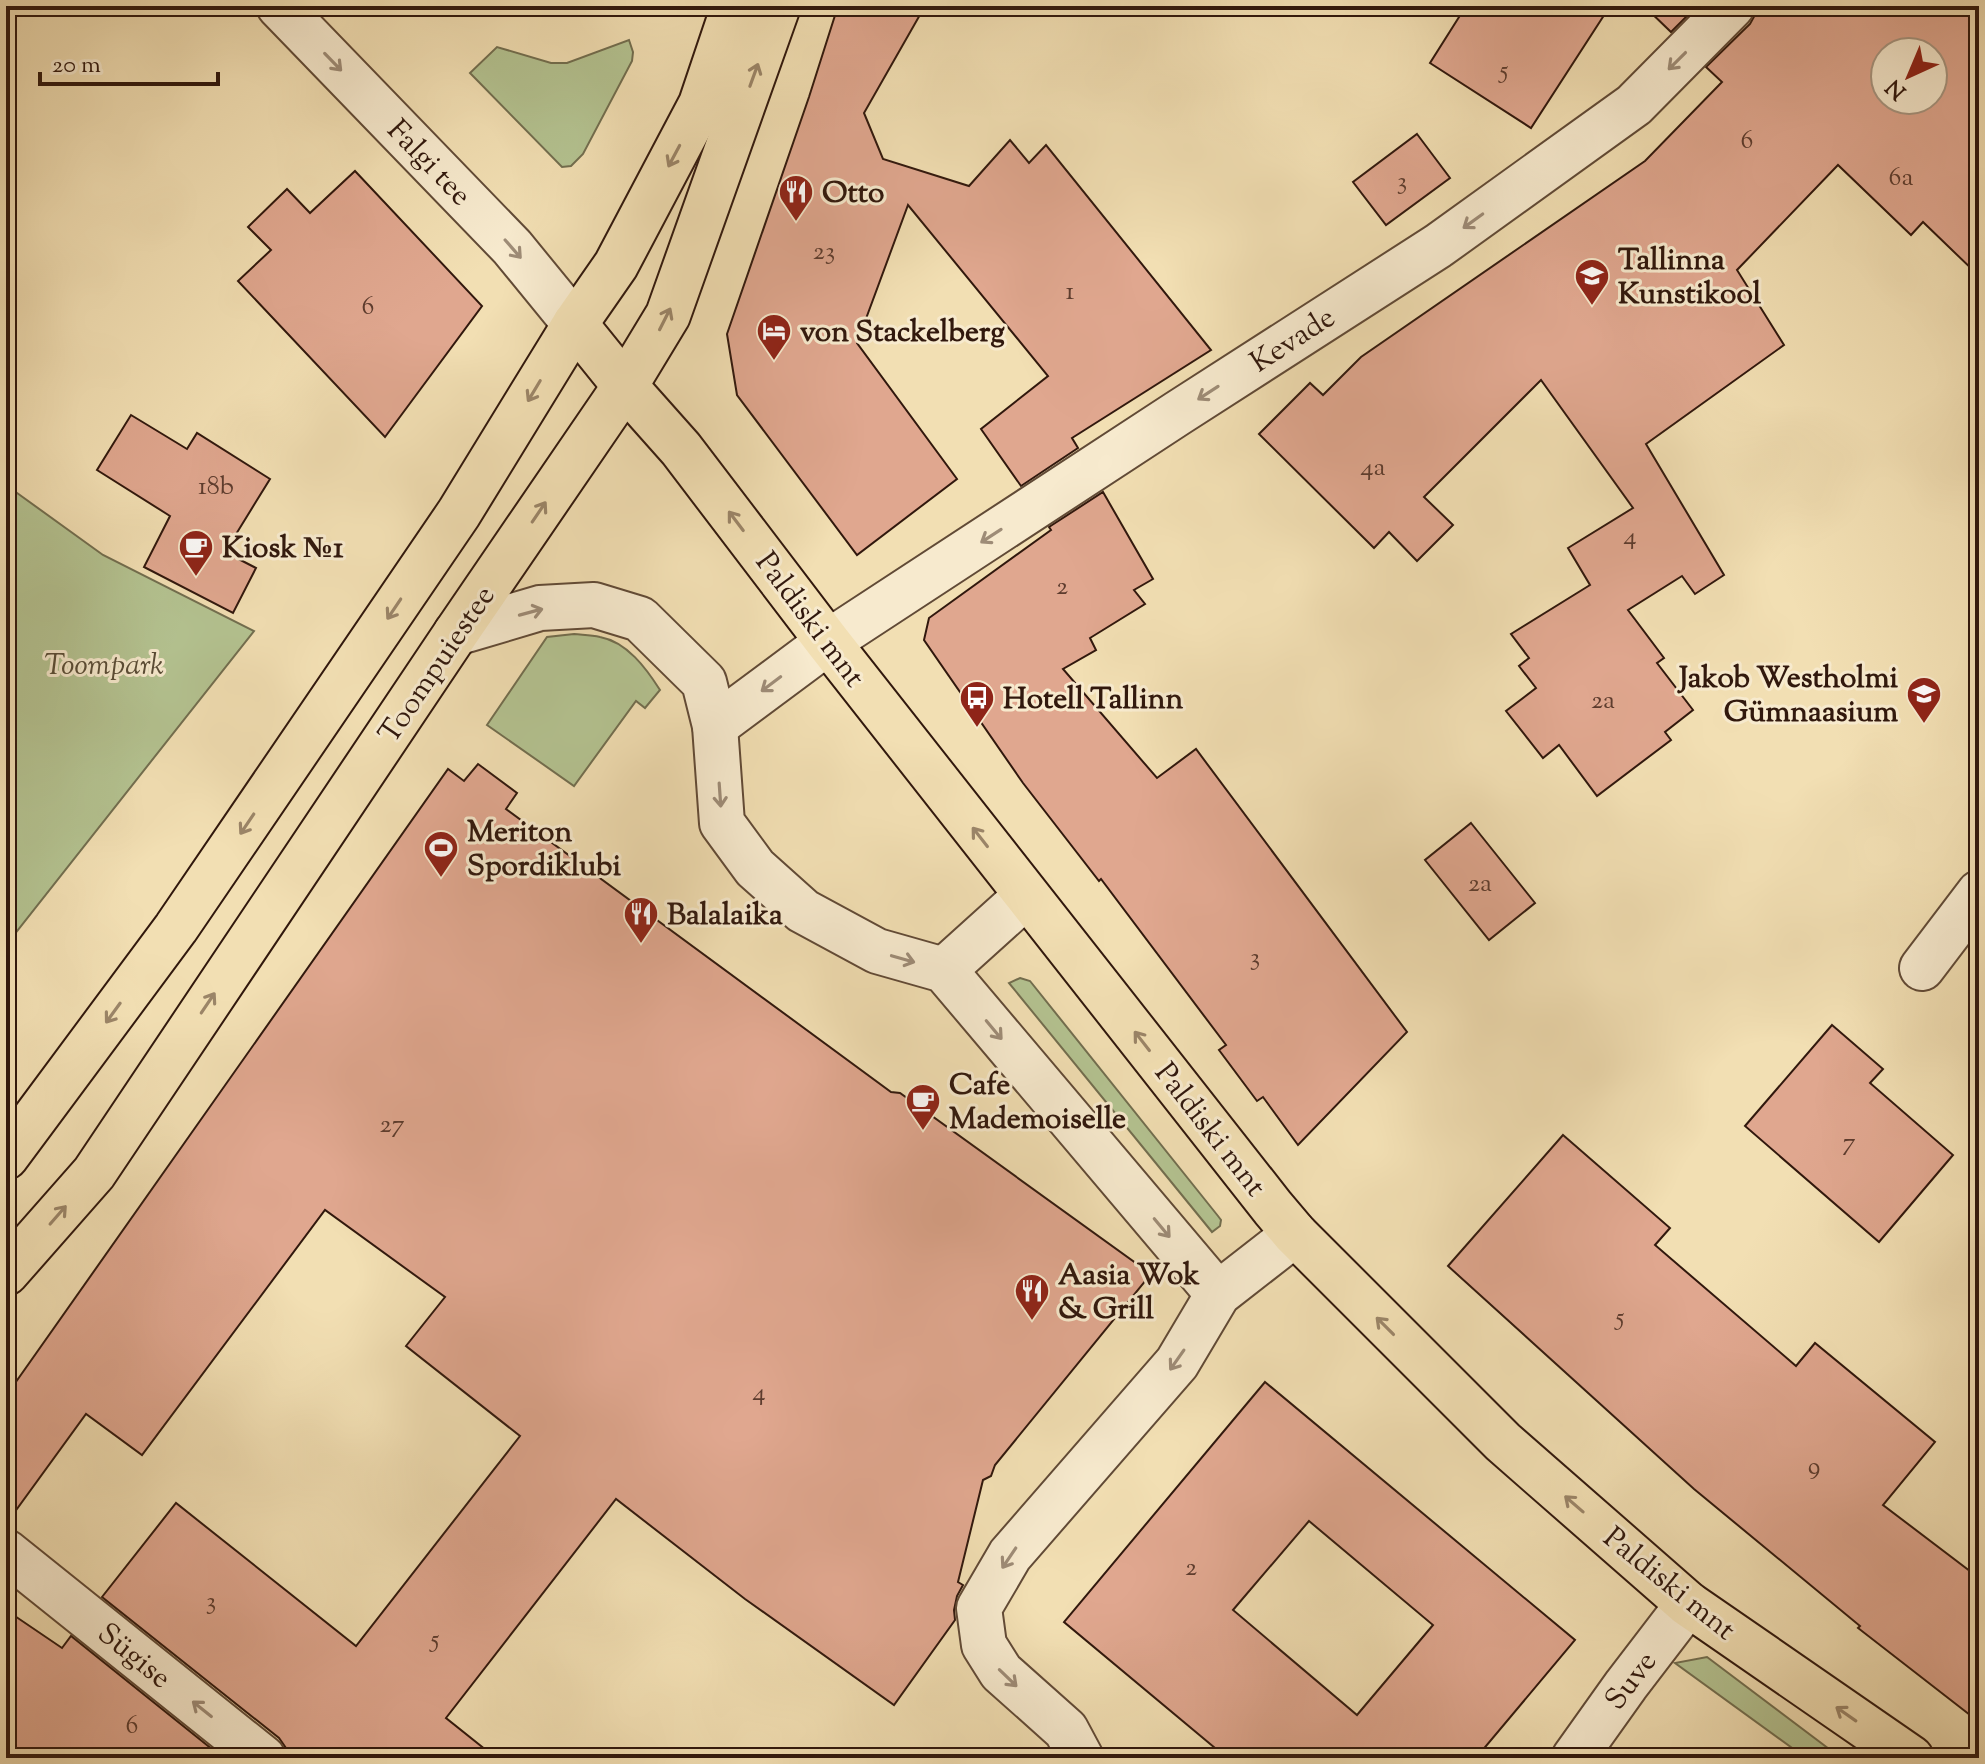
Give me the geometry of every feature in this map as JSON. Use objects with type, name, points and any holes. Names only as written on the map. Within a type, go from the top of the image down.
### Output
[{"type":"main road","points":[[6,1157],[176,928],[442,539],[575,324],[616,265],[701,104],[734,6]]},
{"type":"main road","name":"Toompuiestee","points":[[6,1273],[94,1173],[625,386],[668,315],[778,6]]},
{"type":"main road","name":"Paldiski mnt","points":[[575,324],[681,449],[1026,896],[1295,1234],[1503,1442],[1688,1604],[1911,1758]]},
{"type":"street","name":"Falgi tee","points":[[279,6],[512,247],[575,324]]},
{"type":"street","name":"Kevade","points":[[715,726],[828,642],[1438,246],[1634,105],[1732,6]]},
{"type":"street","points":[[456,633],[540,608],[594,605],[640,619],[704,682],[715,726],[722,823],[755,868],[803,911],[877,951],[944,970],[1218,1294]]},
{"type":"street","points":[[1922,968],[1979,893]]},
{"type":"street","points":[[944,970],[1026,896]]},
{"type":"street","points":[[1081,1758],[1066,1730],[1001,1672],[984,1645],[979,1608],[1010,1555],[1177,1363],[1218,1294],[1295,1234]]},
{"type":"street","name":"Sügise","points":[[6,1552],[263,1758]]},
{"type":"street","name":"Suve","points":[[1574,1758],[1688,1604]]},
{"type":"green space","points":[[629,40],[632,61],[583,154],[571,166],[562,167],[470,73],[497,47],[551,63],[567,63]]},
{"type":"green space","name":"Toompark","points":[[6,485],[103,555],[254,631],[6,945]]},
{"type":"green space","points":[[574,634],[600,637],[619,644],[642,665],[660,690],[645,708],[636,701],[574,786],[487,725],[547,637]]},
{"type":"green space","points":[[1020,978],[1030,981],[1218,1216],[1220,1226],[1212,1232],[1009,983]]},
{"type":"green space","points":[[1707,1657],[1841,1758],[1806,1758],[1675,1663]]},
{"type":"building","points":[[838,6],[925,6],[864,113],[883,159],[969,186],[1010,140],[1029,163],[1046,145],[1211,350],[1072,438],[1078,448],[1021,486],[981,429],[1048,376],[908,205],[857,343],[957,479],[857,555],[737,395],[727,334]]},
{"type":"building","points":[[1466,6],[1610,6],[1531,128],[1430,63]]},
{"type":"building","points":[[1644,6],[1697,6],[1671,32]]},
{"type":"building","points":[[1756,6],[1979,6],[1979,276],[1923,222],[1911,235],[1838,165],[1737,270],[1784,345],[1646,444],[1724,575],[1695,594],[1682,576],[1628,610],[1664,658],[1657,663],[1693,710],[1665,732],[1671,740],[1597,796],[1559,745],[1543,758],[1506,711],[1536,688],[1519,666],[1529,658],[1511,634],[1590,585],[1568,548],[1633,508],[1541,380],[1424,497],[1453,525],[1417,561],[1389,532],[1374,548],[1259,434],[1310,383],[1323,395],[1361,357],[1645,161],[1722,82],[1706,67],[1750,24]]},
{"type":"building","points":[[1417,134],[1450,178],[1386,225],[1353,182]]},
{"type":"building","points":[[355,171],[482,306],[385,437],[238,281],[271,250],[248,227],[287,189],[310,213]]},
{"type":"building","points":[[131,415],[187,449],[197,433],[270,479],[225,552],[256,568],[233,613],[144,567],[170,516],[97,470]]},
{"type":"building","points":[[1103,492],[1153,579],[1134,590],[1145,604],[1090,638],[1096,650],[1063,669],[1157,778],[1196,749],[1407,1032],[1298,1145],[1263,1097],[1257,1101],[1219,1050],[1226,1045],[1101,879],[1099,881],[1023,783],[924,640],[929,618],[1051,530],[1049,527]]},
{"type":"building","points":[[478,764],[517,793],[506,809],[891,1092],[900,1093],[1151,1274],[995,1465],[991,1476],[983,1480],[958,1582],[963,1585],[957,1596],[955,1620],[894,1705],[745,1599],[616,1499],[446,1718],[496,1758],[287,1758],[286,1748],[279,1738],[102,1597],[176,1503],[356,1646],[520,1436],[406,1346],[445,1297],[325,1210],[142,1455],[86,1414],[6,1524],[6,1396],[448,769],[464,781]]},
{"type":"building","points":[[1471,823],[1535,903],[1489,940],[1425,860]]},
{"type":"building","points":[[1832,1025],[1883,1069],[1870,1083],[1953,1155],[1879,1242],[1745,1126]]},
{"type":"building","points":[[1563,1135],[1670,1228],[1655,1245],[1796,1366],[1815,1343],[1935,1442],[1883,1505],[1979,1578],[1979,1722],[1858,1628],[1860,1626],[1694,1489],[1448,1266]]},
{"type":"building","points":[[1265,1382],[1575,1640],[1476,1758],[1227,1758],[1064,1622]],"holes":[[[1309,1521],[1433,1625],[1357,1715],[1233,1610]]]},
{"type":"building","points":[[6,1610],[62,1648],[71,1636],[223,1758],[6,1758]]},
{"type":"place","name":"Otto","points":[[796,223]]},
{"type":"place","name":"Tallinna Kunstikool","points":[[1592,307]]},
{"type":"place","name":"von Stackelberg","points":[[774,362]]},
{"type":"place","name":"Kiosk №1","points":[[196,578]]},
{"type":"place","name":"Jakob Westholmi Gümnaasium","points":[[1924,725]]},
{"type":"place","name":"Hotell Tallinn","points":[[977,729]]},
{"type":"place","name":"Meriton Spordiklubi","points":[[441,879]]},
{"type":"place","name":"Balalaika","points":[[641,945]]},
{"type":"place","name":"Cafe Mademoiselle","points":[[923,1132]]},
{"type":"place","name":"Aasia Wok & Grill","points":[[1032,1322]]}]
